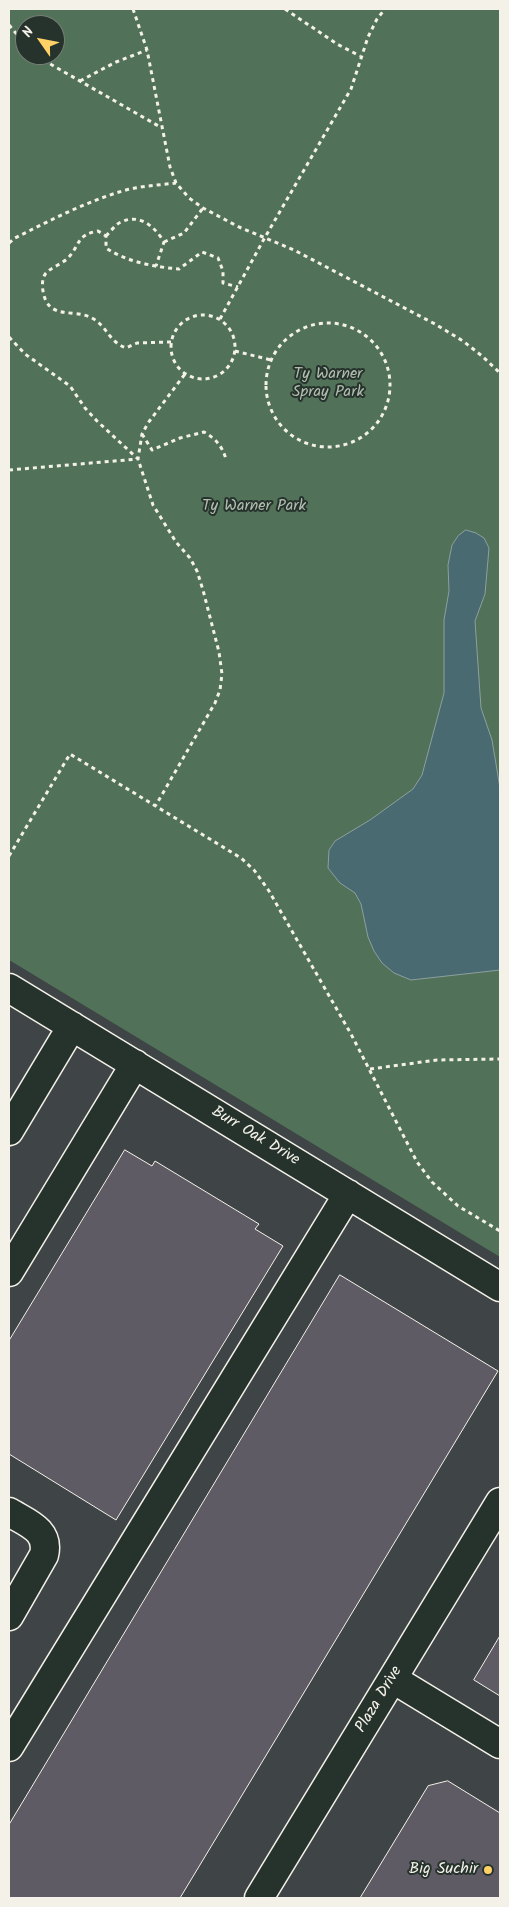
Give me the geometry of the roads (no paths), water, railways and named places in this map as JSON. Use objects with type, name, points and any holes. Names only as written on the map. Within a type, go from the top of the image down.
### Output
[{"type":"street","name":"Burr Oak Drive","points":[[9,988],[500,1286]]},
{"type":"street","points":[[9,1131],[72,1026]]},
{"type":"street","points":[[9,1272],[135,1064]]},
{"type":"street","points":[[9,1747],[348,1194]]},
{"type":"street","name":"Plaza Drive","points":[[259,1898],[500,1502]]},
{"type":"street","points":[[9,1512],[42,1534],[47,1545],[44,1555],[9,1616]]},
{"type":"street","points":[[393,1679],[500,1744]]},
{"type":"water","points":[[466,530],[484,538],[489,548],[485,594],[475,621],[481,708],[492,740],[500,788],[500,970],[411,980],[394,973],[382,963],[374,951],[368,937],[361,904],[355,893],[340,883],[328,868],[329,850],[335,841],[370,820],[413,789],[422,775],[444,693],[444,620],[449,591],[448,565],[452,545],[458,536]]},
{"type":"place","name":"Big Suchir","points":[[488,1870]]},
{"type":"park label","name":"Ty Warner Spray Park","points":[[328,384]]},
{"type":"park label","name":"Ty Warner Park","points":[[254,507]]}]
